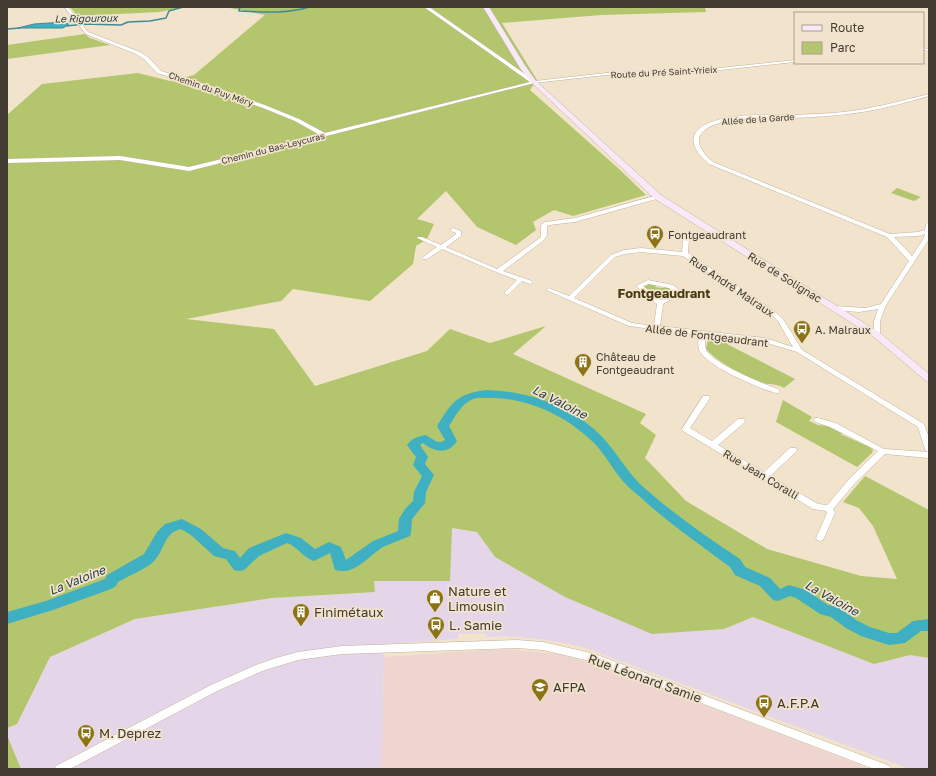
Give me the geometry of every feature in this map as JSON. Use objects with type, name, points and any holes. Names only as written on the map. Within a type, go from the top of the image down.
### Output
[{"type":"street","name":"Chemin du Puy Méry","points":[[66,7],[80,25],[92,36],[142,56],[159,72],[212,88],[258,105],[297,120],[324,135]]},
{"type":"street","points":[[426,7],[534,82]]},
{"type":"street","name":"Rue de Solignac","points":[[486,7],[523,68],[534,82],[658,197],[877,335],[929,379]]},
{"type":"street","name":"Route du Pré Saint-Yrieix","points":[[534,82],[606,74],[720,69],[794,62]]},
{"type":"street","name":"Chemin du Bas-Leycuras","points":[[7,161],[120,158],[189,169],[534,82]]},
{"type":"street","name":"Allée de la Garde","points":[[912,260],[889,236],[711,163],[696,147],[696,138],[698,133],[704,128],[718,121],[740,118],[856,112],[929,95]]},
{"type":"street","points":[[498,271],[542,239],[544,235],[544,225],[550,222],[575,220],[658,197]]},
{"type":"street","name":"Allée de la Garde","points":[[889,236],[918,234],[929,227]]},
{"type":"street","name":"Allée de la Garde","points":[[877,335],[877,321],[883,305],[927,238],[929,227]]},
{"type":"street","points":[[425,258],[459,235],[459,232],[453,230]]},
{"type":"street","points":[[673,232],[686,240],[685,254]]},
{"type":"street","points":[[420,238],[498,271],[530,282]]},
{"type":"street","name":"Rue André Malraux","points":[[570,299],[613,256],[617,254],[641,250],[685,254],[772,312],[780,320],[799,351]]},
{"type":"street","points":[[507,293],[521,279]]},
{"type":"street","points":[[648,282],[671,286],[680,292],[660,303],[641,289],[639,286],[648,282]]},
{"type":"street","name":"Allée de Fontgeaudrant","points":[[549,290],[631,325],[765,340],[799,351],[925,425],[929,449]]},
{"type":"street","points":[[657,328],[660,303]]},
{"type":"street","points":[[835,308],[864,310],[875,309],[883,305]]},
{"type":"street","points":[[702,333],[702,348],[709,358],[763,387],[776,391]]},
{"type":"street","name":"Rue Jean Coralli","points":[[706,398],[686,429],[816,507],[829,508]]},
{"type":"street","points":[[818,420],[833,425],[883,451],[929,455]]},
{"type":"street","points":[[713,445],[741,421]]},
{"type":"street","points":[[765,476],[793,450]]},
{"type":"street","points":[[820,538],[831,513],[829,508],[836,502],[847,486],[860,472],[883,451]]},
{"type":"street","name":"Rue Léonard Samie","points":[[60,769],[214,688],[276,662],[298,656],[342,650],[517,644],[543,646],[595,658],[886,769]]},
{"type":"shaded area","points":[[451,528],[477,532],[495,557],[565,597],[724,629],[753,617],[874,664],[910,655],[929,658],[929,769],[910,769],[583,647],[542,639],[501,636],[487,637],[485,633],[458,634],[458,639],[384,644],[382,769],[21,769],[7,735],[7,728],[17,724],[50,657],[135,619],[272,598],[374,592],[374,581],[450,581]]},
{"type":"shaded area","name":"AFPA","points":[[502,649],[560,654],[630,676],[870,769],[382,769],[384,657]]},
{"type":"green space","points":[[70,7],[187,7],[159,12],[97,15],[80,19]]},
{"type":"green space","points":[[225,7],[705,7],[706,12],[601,15],[502,23],[537,80],[530,90],[646,195],[573,216],[554,210],[533,222],[536,230],[516,245],[477,227],[446,191],[417,219],[434,224],[427,239],[416,246],[413,264],[370,301],[293,289],[281,301],[186,319],[274,329],[315,386],[427,351],[450,329],[490,343],[546,326],[513,354],[646,414],[640,423],[656,435],[645,458],[686,501],[767,549],[861,576],[897,579],[873,526],[859,508],[843,502],[865,476],[929,510],[929,658],[910,655],[874,664],[753,617],[724,629],[652,634],[565,597],[495,557],[477,532],[452,528],[450,581],[374,581],[375,592],[272,598],[135,619],[50,657],[17,724],[7,728],[7,115],[42,84],[138,73],[170,81],[194,75],[265,15]]},
{"type":"green space","points":[[85,34],[90,38],[110,45],[7,59],[7,45]]},
{"type":"green space","points":[[897,188],[921,197],[914,201],[891,193]]},
{"type":"green space","points":[[649,284],[658,285],[655,287],[666,287],[675,290],[675,294],[658,299],[643,287]]},
{"type":"green space","points":[[726,338],[727,344],[795,379],[784,388],[777,385],[763,383],[746,376],[723,363],[706,349],[708,339]]},
{"type":"green space","points":[[783,400],[812,417],[809,421],[818,425],[831,426],[845,433],[840,434],[870,447],[873,450],[872,453],[857,467],[776,422]]},
{"type":"green space","points":[[7,735],[21,769],[7,769]]},
{"type":"water","points":[[64,22],[69,24],[63,28],[18,28],[34,24]]},
{"type":"waterway","name":"Le Rigouroux","points":[[66,26],[85,24],[121,25],[128,22],[150,21],[166,18],[169,11],[183,7]]},
{"type":"waterway","name":"Le Rigouroux","points":[[208,7],[232,7]]},
{"type":"waterway","name":"Le Rigouroux","points":[[240,7],[239,11],[265,12],[292,11],[309,7]]},
{"type":"waterway","name":"Le Rigouroux","points":[[7,29],[20,28]]},
{"type":"waterway","name":"La Valoine","points":[[7,618],[48,606],[106,585],[111,582],[112,579],[149,558],[162,535],[169,527],[182,524],[196,532],[219,552],[230,555],[239,566],[254,552],[286,538],[296,541],[314,556],[329,547],[336,550],[340,566],[349,565],[378,544],[405,533],[405,519],[419,503],[420,492],[428,475],[419,465],[422,457],[413,445],[417,441],[425,439],[436,447],[445,446],[451,441],[443,426],[457,406],[470,396],[500,394],[514,396],[544,405],[558,411],[583,427],[599,441],[622,472],[656,505],[735,563],[740,571],[765,582],[778,596],[789,590],[801,594],[825,610],[835,612],[851,624],[866,632],[889,639],[900,639],[918,625],[929,625]]},
{"type":"place","name":"Fontgeaudrant","points":[[655,249]]},
{"type":"place","name":"A. Malraux","points":[[802,344]]},
{"type":"place","name":"Château de Fontgeaudrant","points":[[583,377]]},
{"type":"place","name":"Nature et Limousin","points":[[435,613]]},
{"type":"place","name":"Finimétaux","points":[[301,627]]},
{"type":"place","name":"L. Samie","points":[[436,640]]},
{"type":"place","name":"AFPA","points":[[540,702]]},
{"type":"place","name":"A.F.P.A","points":[[764,718]]},
{"type":"place","name":"M. Deprez","points":[[86,748]]},
{"type":"district","name":"Fontgeaudrant","points":[[664,293]]}]
